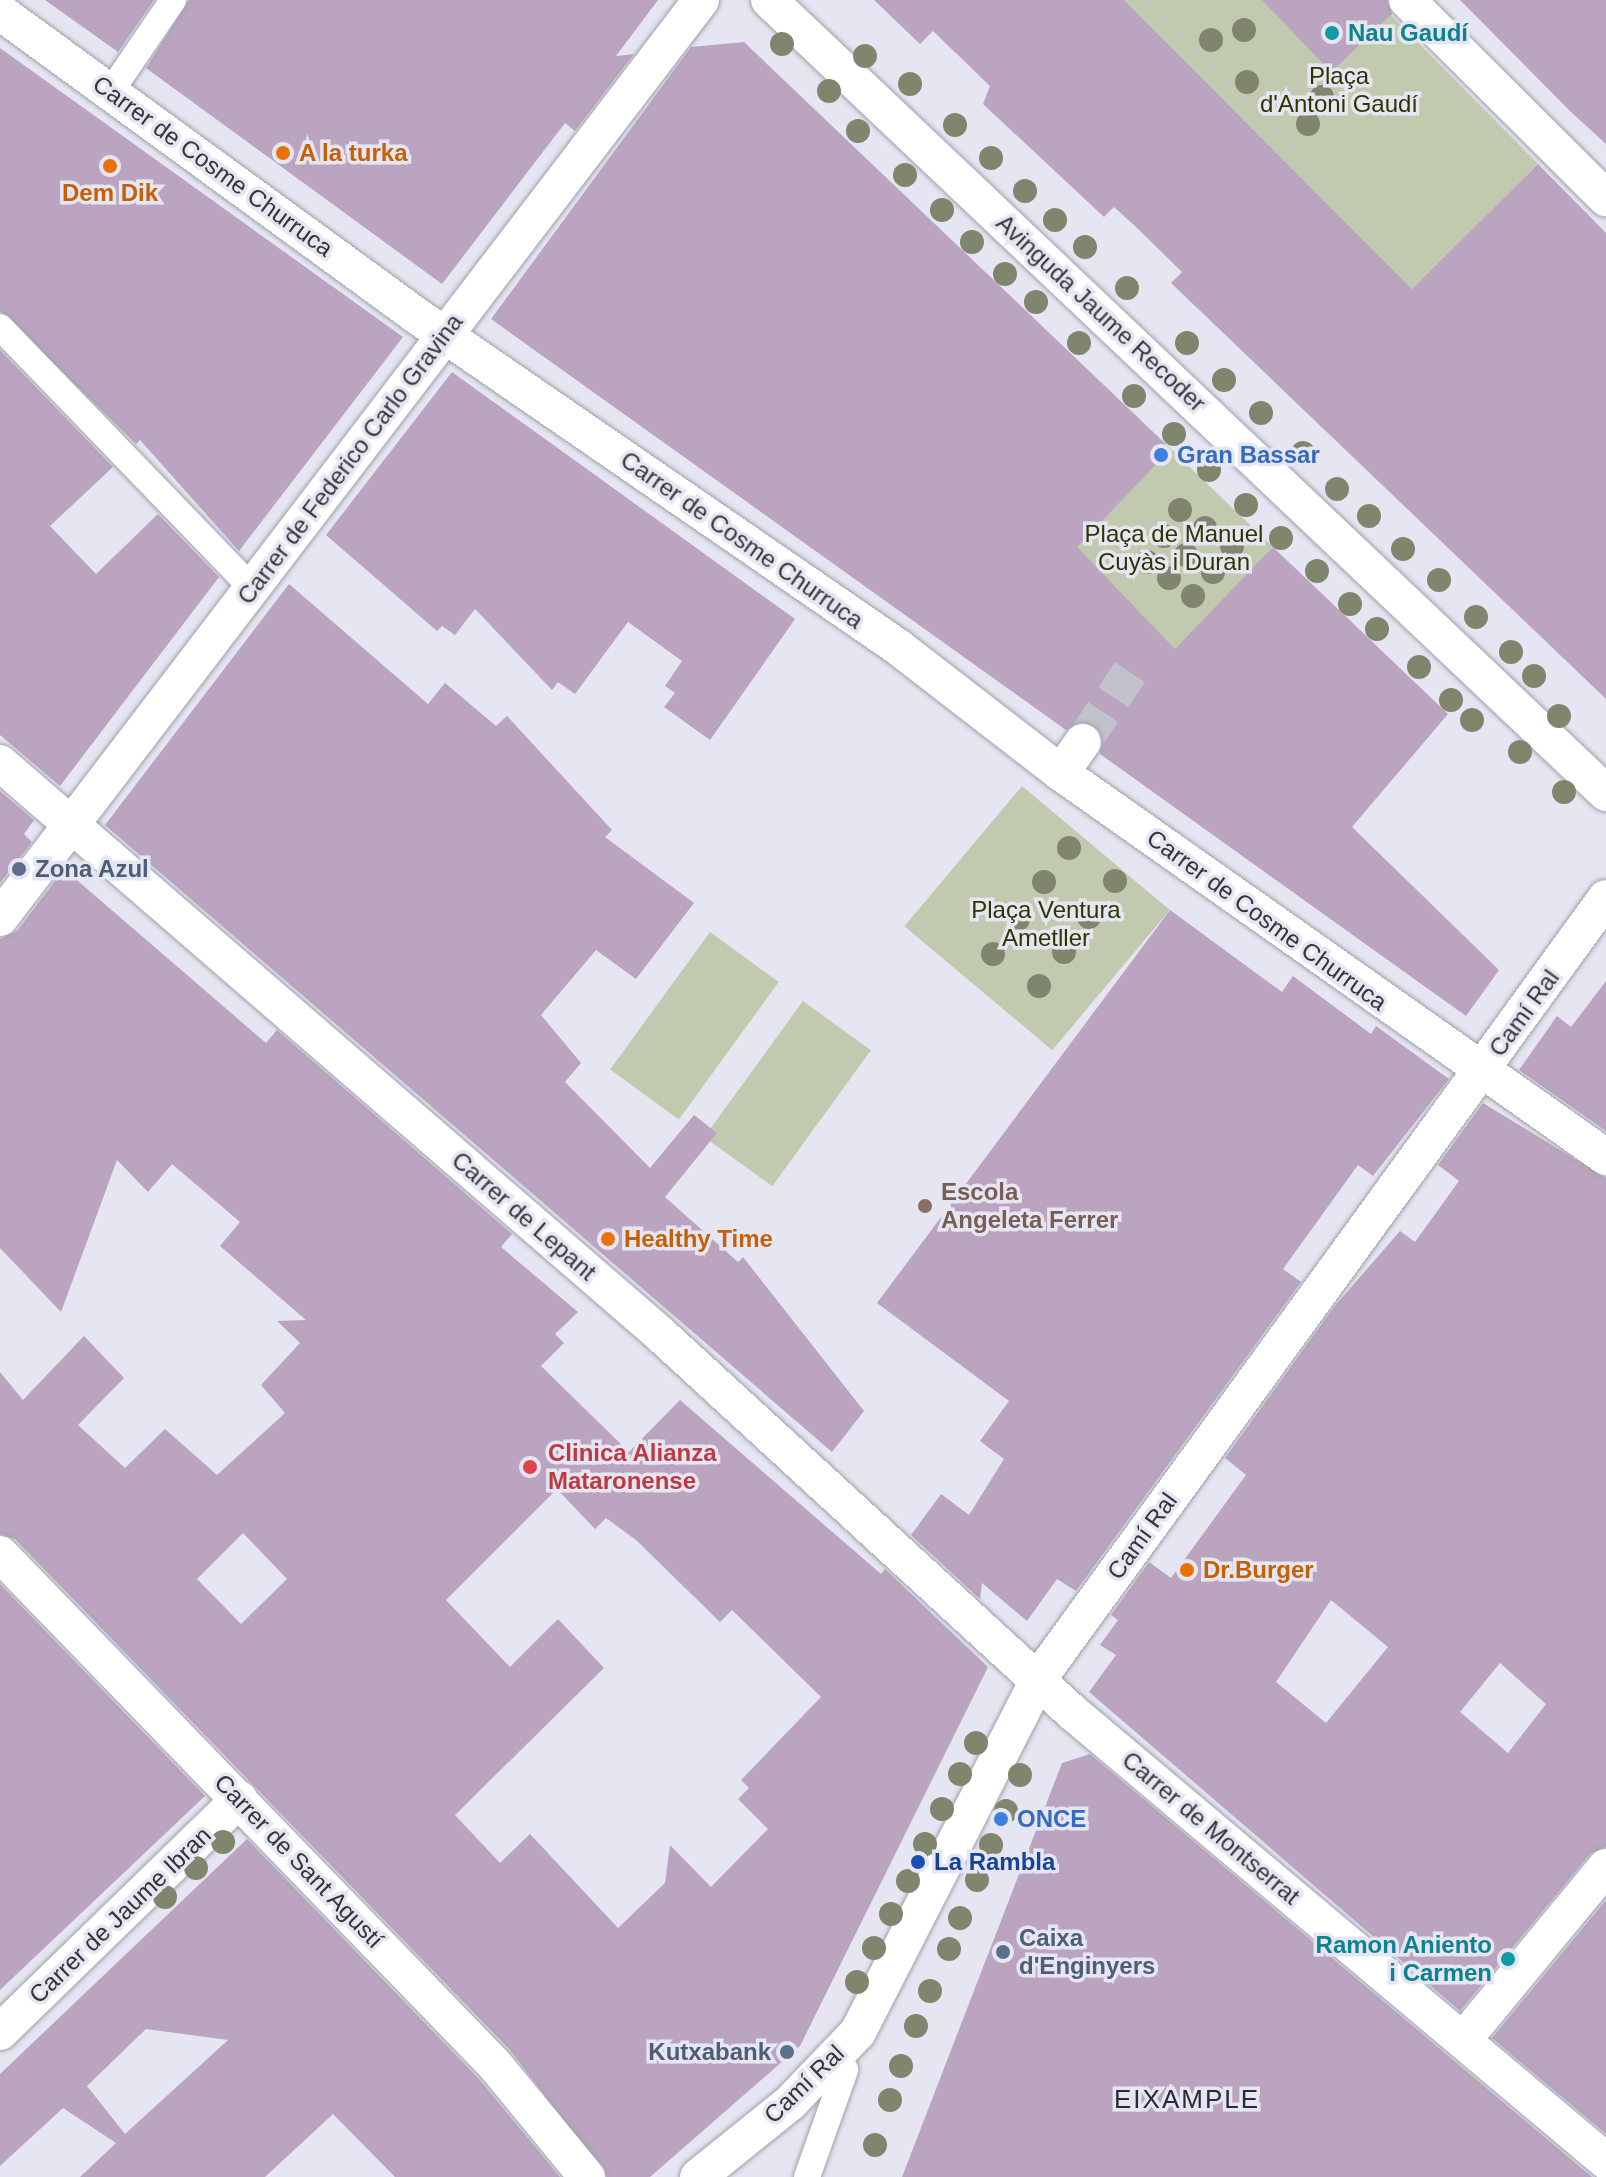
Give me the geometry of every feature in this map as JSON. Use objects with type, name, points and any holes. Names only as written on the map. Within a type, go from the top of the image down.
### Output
[{"type":"street","points":[[111,91],[173,0]]},
{"type":"street","name":"Carrer de Federico Carlo Gravina","points":[[0,918],[701,0]]},
{"type":"street","name":"Avinguda Jaume Recoder","points":[[769,0],[1606,793]]},
{"type":"street","points":[[1412,2],[1606,198]]},
{"type":"street","name":"Carrer de Cosme Churruca","points":[[12,10],[111,91],[444,335],[898,647],[1061,773],[1481,1073],[1606,1157]]},
{"type":"street","points":[[0,327],[252,588]]},
{"type":"street","points":[[1061,773],[1083,742]]},
{"type":"street","name":"Carrer de Lepant","points":[[0,763],[660,1334],[1039,1678]]},
{"type":"street","name":"Camí Ral","points":[[698,2177],[790,2103],[858,2032],[1039,1678],[1606,898]]},
{"type":"street","name":"Carrer de Sant Agustí","points":[[0,1554],[495,2065],[587,2177]]},
{"type":"street","name":"Carrer de Montserrat","points":[[1039,1678],[1606,2161]]},
{"type":"street","name":"Carrer de Jaume Ibran","points":[[0,2032],[240,1799]]},
{"type":"street","points":[[1464,2039],[1606,1867]]},
{"type":"street","points":[[807,2177],[845,2070]]},
{"type":"green space","name":"Plaça d'Antoni Gaudí","points":[[1124,0],[1376,0],[1538,164],[1412,289]]},
{"type":"green space","name":"Plaça de Manuel Cuyàs i Duran","points":[[1171,449],[1273,547],[1149,685],[1110,658],[1141,614],[1076,547]]},
{"type":"green space","name":"Plaça Ventura Ametller","points":[[1022,786],[1170,910],[1052,1050],[904,926]]},
{"type":"green space","points":[[710,932],[779,982],[679,1119],[610,1070]]},
{"type":"green space","points":[[803,1001],[871,1050],[772,1186],[704,1137]]},
{"type":"building","points":[[45,0],[154,0],[118,52]]},
{"type":"building","points":[[189,0],[658,0],[616,56],[634,54],[575,131],[565,123],[442,284],[146,68]]},
{"type":"building","points":[[874,0],[1124,0],[1412,289],[1538,164],[1606,233],[1606,699],[1171,283],[1182,272],[1135,226],[1114,207],[1104,217],[983,104],[990,86],[933,31],[920,44]]},
{"type":"building","name":"Nau Gaudí","points":[[1262,0],[1387,0],[1392,14],[1331,72]]},
{"type":"building","points":[[1460,0],[1606,0],[1606,144],[1570,111]]},
{"type":"building","points":[[744,42],[1171,449],[1077,547],[1175,649],[1273,547],[1448,714],[1352,827],[1499,970],[1466,1016],[1100,754],[1096,725],[1084,721],[1066,730],[491,319],[691,47]]},
{"type":"building","points":[[0,48],[403,337],[239,551],[140,440],[136,444],[0,311]]},
{"type":"building","points":[[0,350],[113,467],[50,526],[96,574],[158,514],[219,577],[60,786],[0,735]]},
{"type":"building","points":[[452,372],[795,619],[710,740],[664,707],[675,693],[665,686],[682,661],[628,622],[575,694],[558,682],[552,690],[475,609],[455,635],[442,626],[437,631],[326,535]]},
{"type":"building","points":[[289,584],[428,704],[445,683],[496,726],[507,716],[612,830],[605,837],[694,903],[636,979],[596,950],[541,1015],[581,1063],[565,1082],[650,1168],[694,1115],[717,1133],[665,1197],[738,1262],[743,1257],[864,1411],[832,1452],[105,825]]},
{"type":"building","points":[[0,791],[34,820],[24,834],[32,842],[0,883]]},
{"type":"building","points":[[64,869],[266,1043],[277,1030],[512,1234],[501,1247],[578,1312],[555,1334],[564,1343],[541,1366],[629,1452],[680,1400],[881,1574],[885,1569],[988,1667],[800,2046],[650,2177],[607,2177],[510,2050],[15,1539],[0,1534],[0,1372],[23,1400],[84,1336],[124,1378],[78,1425],[125,1468],[165,1429],[217,1475],[285,1413],[261,1385],[300,1343],[277,1321],[306,1320],[220,1246],[240,1222],[172,1164],[148,1192],[117,1160],[61,1312],[0,1248],[0,939],[17,931]],"holes":[[[557,1489],[595,1529],[606,1518],[636,1540],[720,1622],[732,1610],[821,1697],[741,1780],[749,1788],[738,1799],[768,1829],[711,1887],[670,1845],[665,1883],[618,1928],[530,1834],[500,1863],[455,1815],[604,1668],[558,1619],[510,1667],[446,1600]],[[243,1533],[287,1579],[241,1624],[197,1579]]]},
{"type":"building","points":[[1170,910],[1282,992],[1293,976],[1371,1034],[1376,1026],[1449,1079],[1373,1176],[1358,1165],[1283,1269],[1301,1282],[1076,1591],[1057,1579],[1027,1621],[982,1583],[980,1599],[911,1535],[941,1494],[969,1515],[1004,1459],[980,1441],[1009,1401],[877,1303]]},
{"type":"building","points":[[1606,981],[1606,1131],[1519,1070],[1557,1016],[1571,1027]]},
{"type":"building","points":[[1483,1103],[1606,1178],[1606,1847],[1590,1854],[1460,2011],[1089,1692],[1116,1655],[1100,1645],[1118,1620],[1111,1615],[1149,1562],[1171,1578],[1246,1475],[1225,1458],[1334,1307],[1400,1231],[1415,1242],[1459,1181],[1438,1165]],"holes":[[[1331,1600],[1388,1647],[1326,1723],[1276,1682]],[[1500,1663],[1546,1704],[1508,1753],[1460,1712]]]},
{"type":"building","points":[[0,1584],[205,1796],[0,1990]]},
{"type":"building","points":[[1090,1754],[1592,2177],[902,2177],[1062,1763]]},
{"type":"building","points":[[247,1839],[479,2079],[560,2177],[395,2177],[333,2114],[265,2177],[80,2177],[116,2143],[63,2108],[0,2166],[0,2074]],"holes":[[[146,2029],[228,2040],[125,2134],[87,2086]]]},
{"type":"building","points":[[1606,1900],[1606,2134],[1492,2038]]},
{"type":"tunnel","points":[[1083,742],[1130,672]]},
{"type":"place","name":"Nau Gaudí","points":[[1332,33]]},
{"type":"place","name":"A la turka","points":[[283,153]]},
{"type":"place","name":"Dem Dik","points":[[110,166]]},
{"type":"place","name":"Gran Bassar","points":[[1161,455]]},
{"type":"place","name":"Zona Azul","points":[[19,869]]},
{"type":"place","name":"Escola Angeleta Ferrer","points":[[925,1206]]},
{"type":"place","name":"Healthy Time","points":[[608,1239]]},
{"type":"place","name":"Clinica Alianza Mataronense","points":[[530,1467]]},
{"type":"place","name":"Dr.Burger","points":[[1187,1570]]},
{"type":"place","name":"ONCE","points":[[1001,1819]]},
{"type":"place","name":"La Rambla","points":[[918,1862]]},
{"type":"place","name":"Caixa d'Enginyers","points":[[1003,1952]]},
{"type":"place","name":"Ramon Aniento i Carmen","points":[[1508,1959]]},
{"type":"place","name":"Kutxabank","points":[[787,2052]]},
{"type":"district","name":"EIXAMPLE","points":[[1187,2100]]}]
